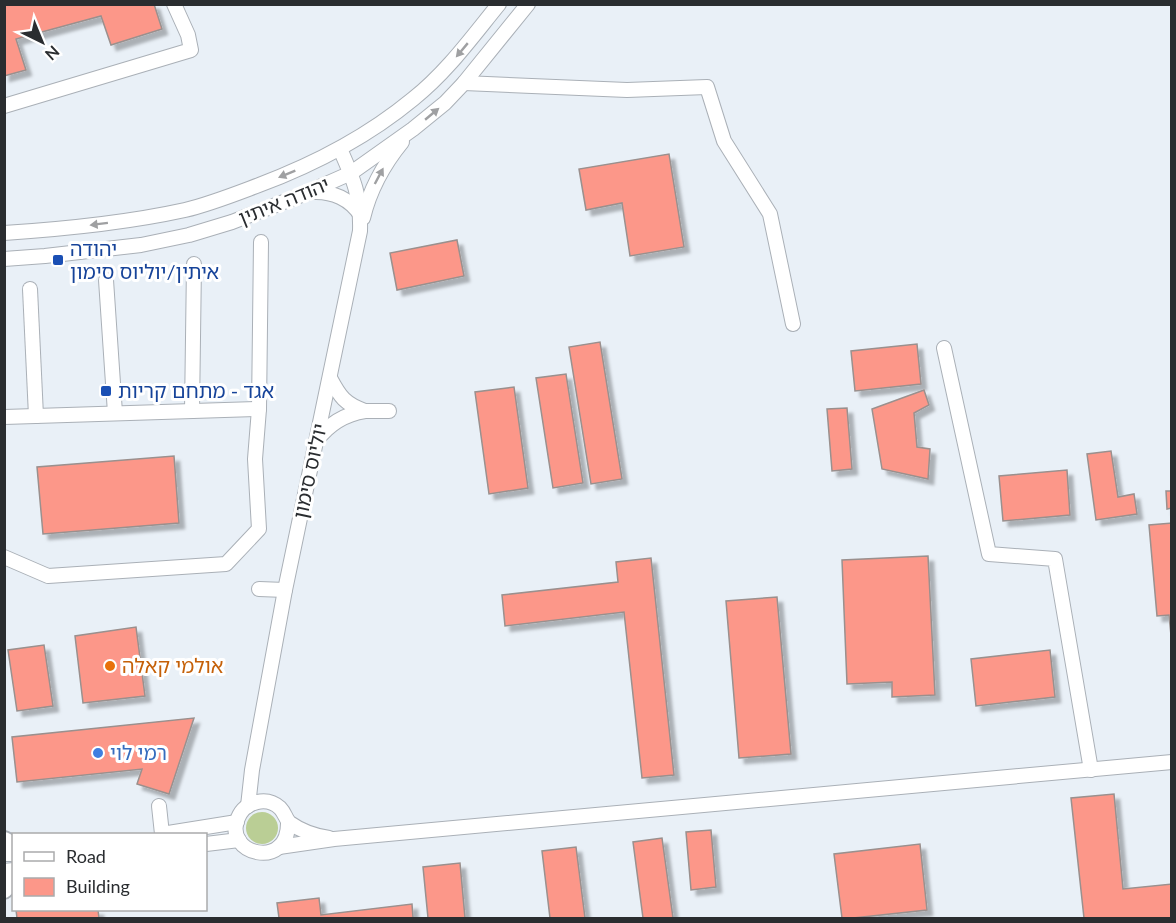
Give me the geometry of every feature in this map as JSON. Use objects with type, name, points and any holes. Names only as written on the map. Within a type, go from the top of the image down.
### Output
[{"type":"street","points":[[4,106],[191,50],[188,35],[174,4]]},
{"type":"street","points":[[483,24],[486,4]]},
{"type":"street","points":[[340,149],[414,99],[449,65],[499,4]]},
{"type":"street","points":[[351,173],[445,103],[464,83],[520,8]]},
{"type":"street","points":[[464,83],[627,90],[707,87],[724,141],[770,214],[793,324]]},
{"type":"street","points":[[360,231],[366,205],[375,183],[386,163],[413,129]]},
{"type":"street","name":"יוליוס סימון","points":[[248,806],[252,770],[285,590],[360,231],[359,197],[340,149]]},
{"type":"street","name":"יהודה איתין","points":[[4,233],[143,219],[188,209],[228,197],[279,177],[340,149]]},
{"type":"street","name":"יהודה איתין","points":[[4,259],[141,245],[189,235],[232,222],[351,173]]},
{"type":"street","points":[[299,196],[312,192],[332,193],[352,205],[360,216]]},
{"type":"street","points":[[4,557],[48,576],[226,564],[259,529],[255,459],[259,409],[261,242]]},
{"type":"street","points":[[192,411],[194,264]]},
{"type":"street","points":[[106,280],[115,413]]},
{"type":"street","points":[[30,289],[36,416]]},
{"type":"street","points":[[944,348],[989,554],[1054,559],[1090,770]]},
{"type":"street","points":[[330,378],[343,399],[350,405],[365,411]]},
{"type":"street","points":[[4,417],[259,409]]},
{"type":"street","points":[[316,442],[334,422],[347,416],[365,411],[389,411]]},
{"type":"street","points":[[259,590],[285,590]]},
{"type":"street","points":[[279,847],[286,837],[288,822],[279,807],[263,801],[254,802],[243,810],[237,822],[239,840],[262,858],[279,847],[334,840],[1172,762]]},
{"type":"street","points":[[252,770],[254,779],[271,803]]},
{"type":"street","points":[[159,806],[162,833]]},
{"type":"street","points":[[168,833],[237,822]]},
{"type":"street","points":[[288,822],[310,833],[334,840]]},
{"type":"street","points":[[207,844],[239,840]]},
{"type":"green space","points":[[262,812],[273,817],[278,828],[273,839],[262,844],[251,839],[246,828],[251,817]]},
{"type":"building","points":[[4,4],[154,4],[162,29],[111,45],[101,16],[16,39],[26,70],[4,76]]},
{"type":"building","points":[[669,154],[684,247],[630,256],[622,203],[586,210],[579,169]]},
{"type":"building","points":[[457,240],[464,276],[397,290],[390,253]]},
{"type":"building","points":[[600,342],[622,479],[591,484],[569,347]]},
{"type":"building","points":[[917,344],[921,384],[855,391],[851,351]]},
{"type":"building","points":[[566,374],[583,483],[553,488],[536,378]]},
{"type":"building","points":[[514,387],[528,488],[489,494],[475,392]]},
{"type":"building","points":[[924,390],[929,405],[914,413],[917,447],[930,449],[928,479],[882,469],[872,409]]},
{"type":"building","points":[[847,408],[852,469],[832,471],[827,409]]},
{"type":"building","points":[[1111,451],[1118,497],[1134,494],[1137,514],[1096,520],[1087,454]]},
{"type":"building","points":[[174,456],[179,523],[43,534],[37,467]]},
{"type":"building","points":[[1067,470],[1070,515],[1003,521],[999,476]]},
{"type":"building","points":[[1166,491],[1172,491],[1172,508],[1167,509]]},
{"type":"building","points":[[1172,523],[1172,646],[1169,615],[1157,616],[1149,525]]},
{"type":"building","points":[[928,556],[935,695],[892,697],[892,682],[847,684],[842,560]]},
{"type":"building","points":[[651,558],[674,775],[642,778],[624,612],[505,626],[502,595],[618,582],[616,562]]},
{"type":"building","points":[[777,597],[791,754],[739,758],[726,601]]},
{"type":"building","name":"אולמי קאלה","points":[[136,627],[145,696],[83,703],[75,636]]},
{"type":"building","points":[[44,645],[53,706],[17,711],[8,650]]},
{"type":"building","points":[[1050,650],[1055,697],[976,706],[971,659]]},
{"type":"building","name":"רמי לוי","points":[[194,718],[169,794],[137,784],[142,769],[17,782],[12,737]]},
{"type":"building","points":[[1114,794],[1123,889],[1172,884],[1172,918],[1084,918],[1071,798]]},
{"type":"building","points":[[711,830],[716,887],[691,890],[686,832]]},
{"type":"building","points":[[662,838],[673,918],[643,918],[633,842]]},
{"type":"building","points":[[920,844],[927,910],[842,918],[834,854]]},
{"type":"building","points":[[576,847],[585,918],[550,918],[542,851]]},
{"type":"building","points":[[460,863],[465,918],[428,918],[423,867]]},
{"type":"building","points":[[319,898],[321,915],[412,904],[413,918],[279,918],[277,903]]},
{"type":"building","points":[[16,911],[98,911],[99,918],[17,918]]},
{"type":"place","name":"יהודה איתין/יוליוס סימון","points":[[58,260]]},
{"type":"place","name":"אגד - מתחם קריות","points":[[106,391]]},
{"type":"place","name":"אולמי קאלה","points":[[110,666]]},
{"type":"place","name":"רמי לוי","points":[[98,753]]}]
